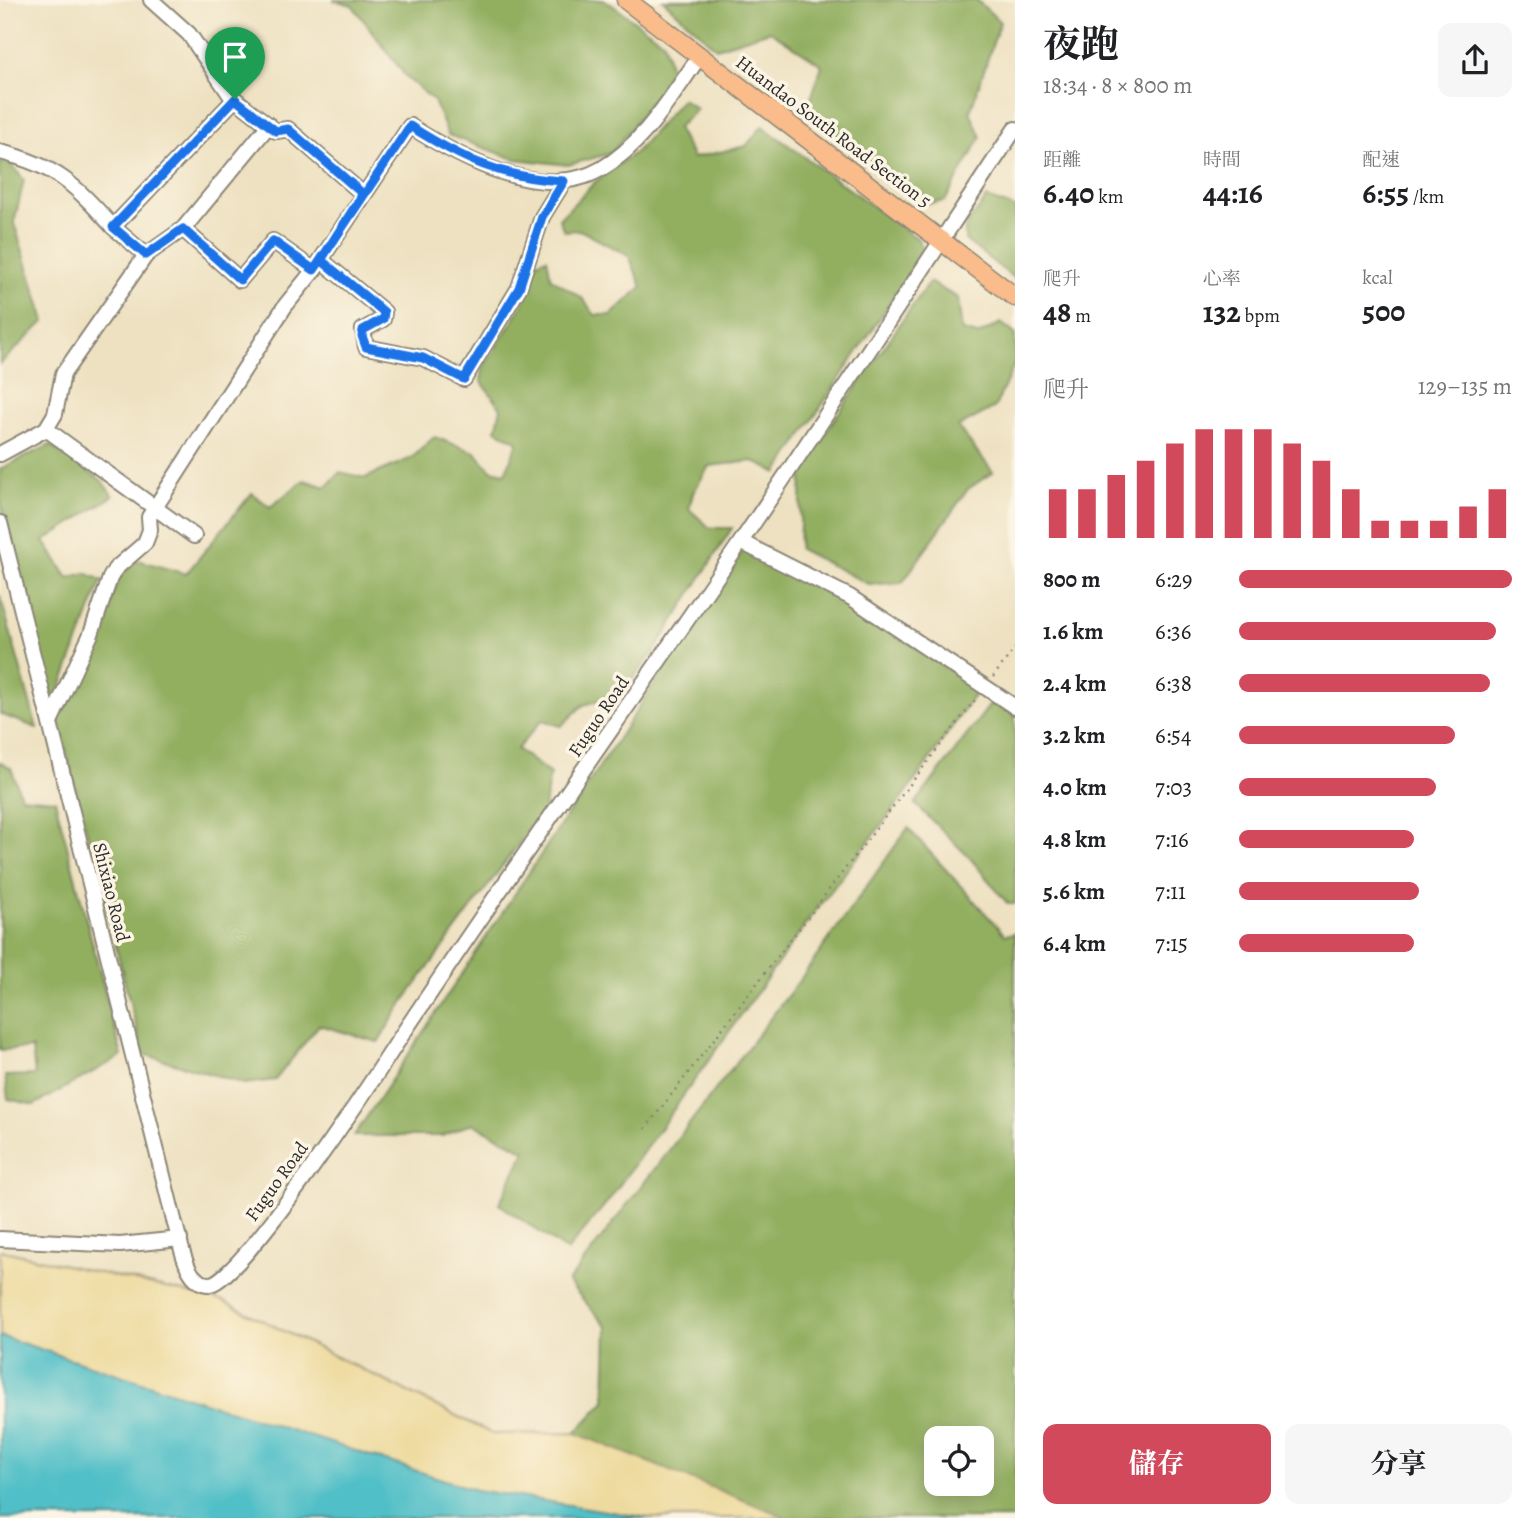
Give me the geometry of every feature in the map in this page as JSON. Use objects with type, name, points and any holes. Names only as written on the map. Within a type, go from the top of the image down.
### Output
[{"type":"main road","name":"Huandao South Road Section 5","points":[[626,0],[1015,298]]},
{"type":"street","points":[[151,0],[189,34],[235,99],[276,131],[288,129],[363,194]]},
{"type":"street","points":[[50,722],[91,634],[115,569],[145,543],[150,530],[149,517],[285,306],[318,265],[410,126],[470,161],[526,177],[564,181],[591,174],[622,153],[657,116],[700,56]]},
{"type":"street","points":[[113,227],[235,99]]},
{"type":"street","points":[[0,454],[46,429],[54,414],[63,374],[146,255],[183,229],[269,125]]},
{"type":"street","name":"Fuguo Road","points":[[189,1269],[198,1282],[218,1282],[232,1272],[264,1231],[378,1071],[741,542],[1015,129]]},
{"type":"street","points":[[0,152],[59,174],[75,186],[113,227],[146,255]]},
{"type":"street","points":[[183,229],[240,280],[273,241],[318,265],[384,312],[383,319],[363,330],[366,347],[423,358],[464,379],[519,288],[542,217],[564,181]]},
{"type":"street","points":[[46,429],[194,536]]},
{"type":"street","name":"Shixiao Road","points":[[0,523],[189,1269]]},
{"type":"street","points":[[741,542],[850,597],[1015,708]]},
{"type":"street","points":[[0,1239],[120,1245],[180,1239]]},
{"type":"path","points":[[645,1129],[1015,648]]},
{"type":"green space","points":[[333,0],[605,0],[664,42],[672,74],[612,153],[568,165],[515,159],[448,135],[434,101],[407,78],[352,5]]},
{"type":"green space","points":[[663,0],[977,0],[1000,22],[970,112],[981,137],[945,201],[924,204],[806,114],[822,65],[770,31],[716,48]]},
{"type":"green space","points":[[682,99],[697,109],[677,128],[693,158],[746,146],[762,126],[918,239],[923,250],[917,262],[777,473],[753,461],[709,466],[693,493],[689,509],[710,528],[732,528],[654,652],[619,696],[583,705],[561,726],[542,720],[517,749],[550,774],[544,809],[404,1001],[378,1042],[319,1025],[275,1080],[244,1084],[143,1054],[58,719],[77,688],[103,627],[118,578],[138,560],[186,574],[252,493],[270,507],[304,480],[326,487],[340,472],[365,478],[412,458],[434,437],[475,452],[491,470],[505,473],[518,442],[496,430],[501,408],[481,381],[483,368],[523,304],[536,262],[547,258],[551,278],[582,298],[595,315],[611,315],[642,287],[629,256],[580,230],[564,231],[559,219],[596,181],[637,151]]},
{"type":"green space","points":[[0,163],[10,163],[24,180],[14,223],[45,321],[0,364]]},
{"type":"green space","points":[[987,198],[1015,208],[1015,279],[965,240],[965,227]]},
{"type":"green space","points":[[929,282],[958,298],[962,331],[978,335],[1001,323],[1015,334],[1015,363],[995,407],[958,427],[993,472],[968,489],[902,583],[868,584],[799,549],[802,475],[831,424]]},
{"type":"green space","points":[[50,445],[101,480],[113,496],[44,541],[68,578],[85,573],[102,580],[57,697],[51,695],[0,500],[0,469]]},
{"type":"green space","points":[[744,549],[813,582],[979,688],[909,789],[808,921],[609,1200],[567,1251],[499,1204],[525,1151],[472,1123],[443,1136],[354,1136]]},
{"type":"green space","points":[[0,595],[37,728],[0,714]]},
{"type":"green space","points":[[992,702],[1015,712],[1015,904],[1008,904],[970,858],[915,804]]},
{"type":"green space","points":[[0,762],[11,768],[21,797],[55,800],[122,1056],[34,1105],[8,1099],[5,1076],[35,1075],[32,1048],[0,1050]]},
{"type":"green space","points":[[908,828],[1005,935],[1015,933],[1015,1518],[788,1518],[575,1433],[605,1401],[607,1327],[568,1282],[805,973]]},
{"type":"sand","points":[[0,1250],[223,1301],[493,1434],[575,1433],[788,1518],[340,1518],[0,1379]]},
{"type":"water","points":[[0,1336],[476,1490],[649,1518],[0,1518]]},
{"type":"route","points":[[235,99],[113,227],[146,255],[183,229],[240,280],[273,241],[314,270],[363,194],[410,126],[470,161],[536,179],[564,181],[542,217],[519,288],[464,379],[423,358],[366,347],[363,330],[383,319],[384,312],[321,260],[363,194],[288,129],[276,131],[235,99]]}]
